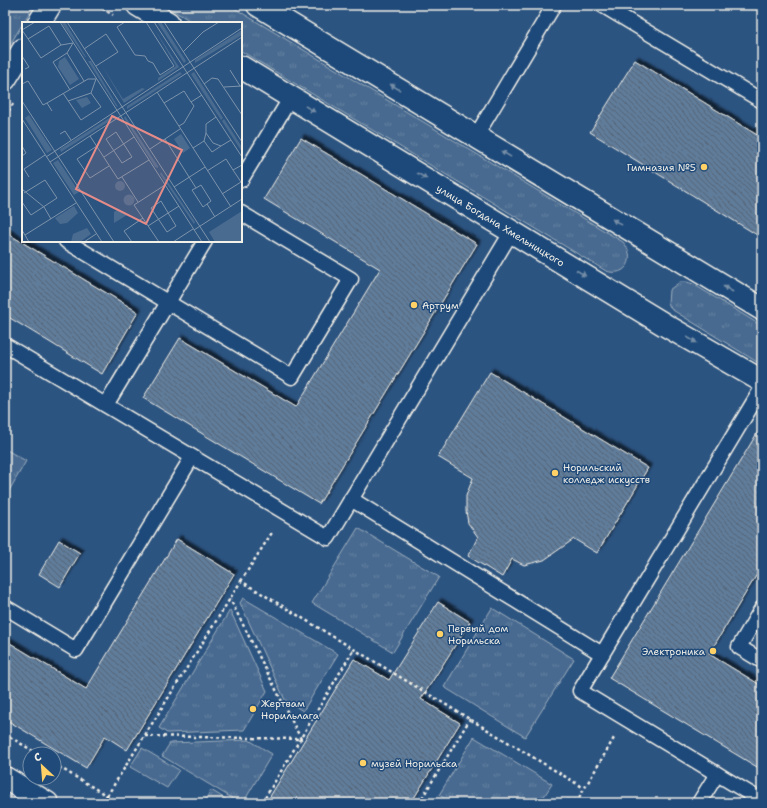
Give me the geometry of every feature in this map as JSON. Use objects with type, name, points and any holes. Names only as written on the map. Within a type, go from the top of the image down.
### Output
[{"type":"street","points":[[40,22],[50,5]]},
{"type":"street","points":[[138,5],[166,22]]},
{"type":"street","points":[[258,5],[762,309]]},
{"type":"street","points":[[5,79],[22,52]]},
{"type":"street","name":"улица Богдана Хмельницкого","points":[[242,68],[512,230],[665,325],[762,381]]},
{"type":"street","points":[[5,778],[47,803]]},
{"type":"lane","points":[[476,136],[554,5]]},
{"type":"lane","points":[[602,5],[762,100]]},
{"type":"lane","points":[[242,178],[291,97]]},
{"type":"lane","points":[[68,242],[292,376],[350,279],[242,214]]},
{"type":"lane","points":[[5,345],[328,538],[512,230]]},
{"type":"lane","points":[[106,405],[204,242]]},
{"type":"lane","points":[[762,388],[580,692],[762,801]]},
{"type":"lane","points":[[5,607],[76,650],[192,456]]},
{"type":"lane","points":[[351,500],[602,654]]},
{"type":"lane","points":[[762,608],[739,647],[762,661]]},
{"type":"lane","points":[[699,803],[717,774]]},
{"type":"path","points":[[107,796],[284,512]]},
{"type":"path","points":[[241,581],[584,788]]},
{"type":"path","points":[[230,599],[301,739]]},
{"type":"path","points":[[262,803],[354,650]]},
{"type":"path","points":[[419,803],[470,719]]},
{"type":"path","points":[[536,803],[577,802],[626,719]]},
{"type":"path","points":[[5,734],[25,746]]},
{"type":"path","points":[[144,736],[301,739]]},
{"type":"path","points":[[62,769],[119,803]]},
{"type":"green space","points":[[5,5],[34,5],[24,22],[22,22],[22,25],[5,53]]},
{"type":"green space","points":[[164,5],[229,5],[623,242],[629,254],[628,265],[619,272],[606,271],[242,52],[242,22],[192,22]]},
{"type":"green space","points":[[680,282],[693,284],[762,326],[762,365],[671,309],[668,303],[669,290]]},
{"type":"green space","points":[[5,449],[26,461],[5,498]]},
{"type":"green space","points":[[358,528],[439,577],[393,652],[312,603]]},
{"type":"green space","points":[[243,598],[338,654],[303,711],[285,700],[240,603]]},
{"type":"green space","points":[[492,608],[574,659],[525,737],[444,687]]},
{"type":"green space","points":[[230,610],[267,691],[244,730],[167,733],[159,728]]},
{"type":"green space","points":[[474,737],[552,784],[543,798],[478,803],[452,803],[439,795]]},
{"type":"green space","points":[[249,740],[272,754],[243,803],[240,803],[162,756],[170,743]]},
{"type":"green space","points":[[142,748],[179,770],[167,788],[130,767]]},
{"type":"green space","points":[[211,790],[232,803],[203,803]]},
{"type":"building","name":"Гимназия №5","points":[[635,60],[762,138],[762,238],[590,132]]},
{"type":"building","points":[[301,138],[477,244],[319,504],[143,398],[180,338],[296,407],[380,269],[264,199]]},
{"type":"building","points":[[5,232],[138,312],[102,374],[5,315]]},
{"type":"building","name":"Норильский колледж искусств","points":[[490,372],[648,468],[597,553],[574,539],[544,560],[524,565],[512,559],[502,577],[468,556],[478,537],[468,523],[466,511],[466,496],[473,478],[438,457]]},
{"type":"building","points":[[762,425],[762,566],[709,654],[762,686],[762,770],[609,678]]},
{"type":"building","points":[[177,539],[234,574],[127,750],[105,736],[86,768],[62,753],[62,746],[50,746],[5,719],[5,640],[86,689]]},
{"type":"building","points":[[59,540],[80,553],[60,587],[39,574]]},
{"type":"building","name":"музей Норильска","points":[[438,602],[470,622],[421,699],[460,723],[411,803],[266,803],[354,659],[389,680]]},
{"type":"place","name":"Гимназия №5","points":[[704,167]]},
{"type":"place","name":"Артрум","points":[[414,305]]},
{"type":"place","name":"Норильский колледж искусств","points":[[555,473]]},
{"type":"place","name":"Первый дом Норильска","points":[[440,634]]},
{"type":"place","name":"Электроника","points":[[713,651]]},
{"type":"place","name":"Жертвам Норильлага","points":[[253,709]]},
{"type":"place","name":"музей Норильска","points":[[363,763]]}]
